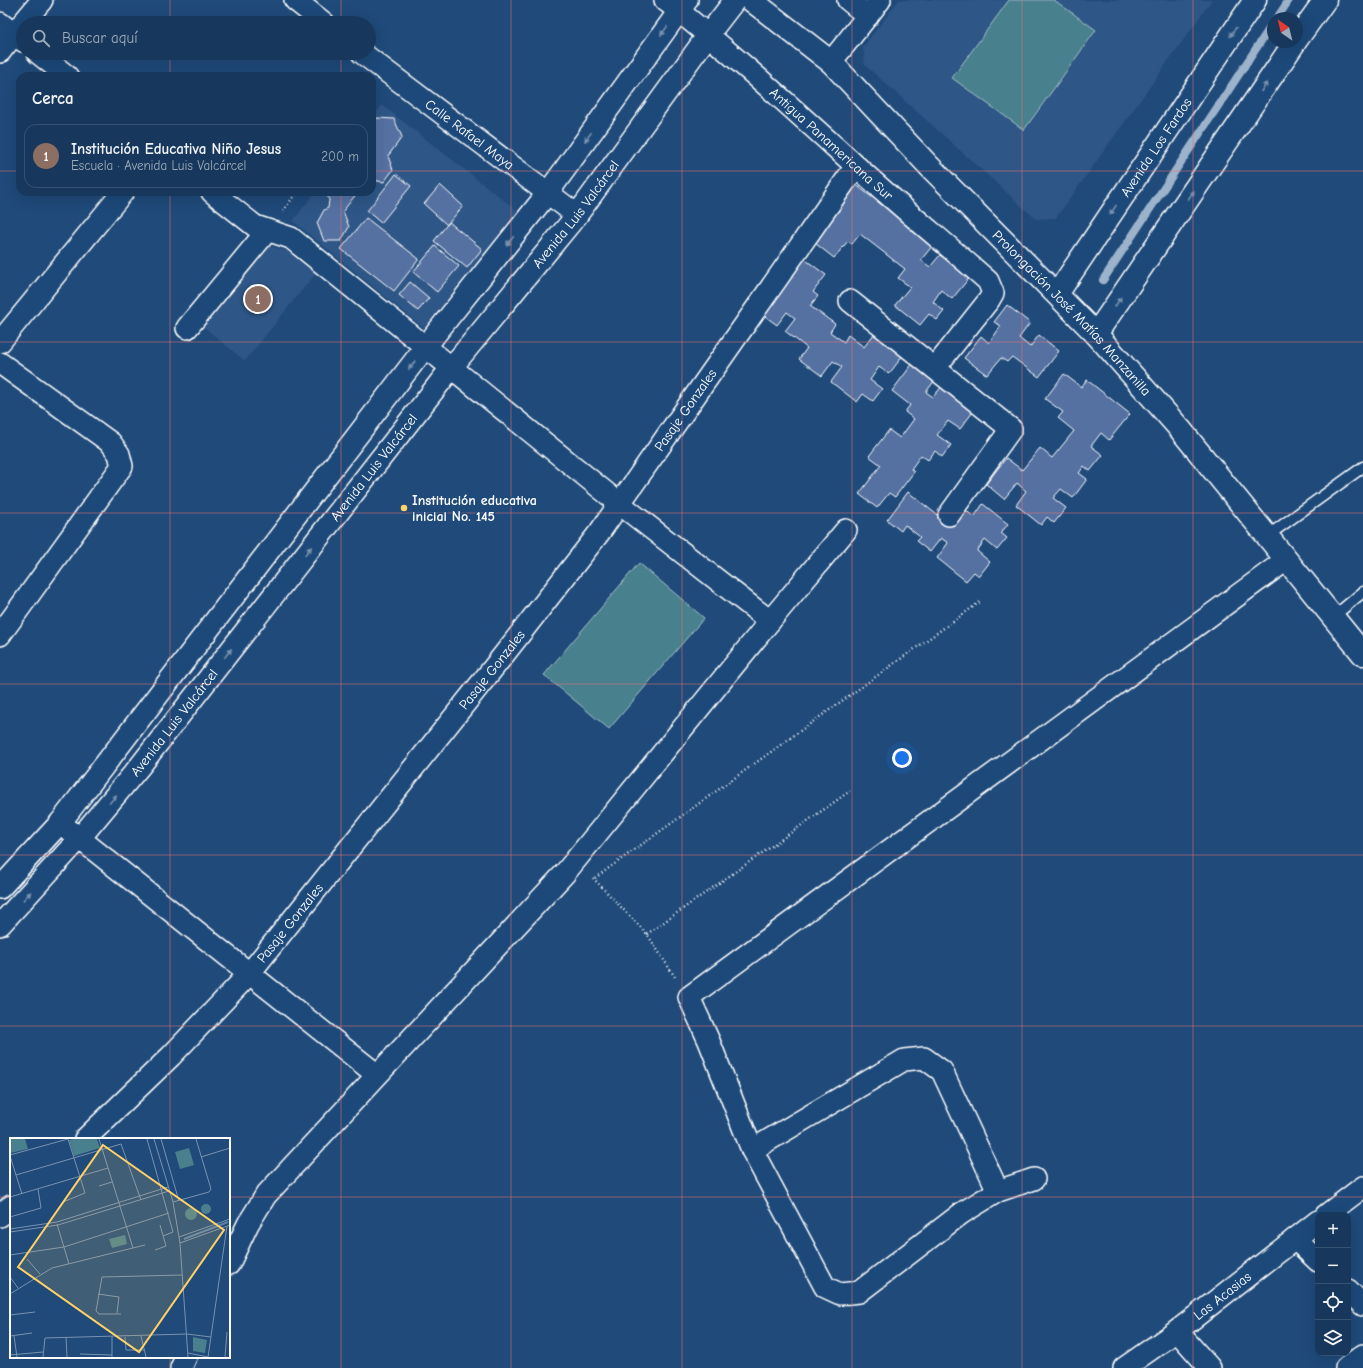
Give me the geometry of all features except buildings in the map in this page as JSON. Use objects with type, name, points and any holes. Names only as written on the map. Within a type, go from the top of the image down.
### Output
[{"type":"street","points":[[28,16],[42,0]]},
{"type":"street","points":[[295,0],[315,16]]},
{"type":"street","name":"Avenida Luis Valcárcel","points":[[0,925],[79,839],[140,766],[452,367],[576,216],[735,0]]},
{"type":"street","name":"Prolongación José Matías Manzanilla","points":[[750,0],[831,62],[930,167],[1096,334],[1180,429],[1363,654]]},
{"type":"street","points":[[831,62],[874,8],[848,0]]},
{"type":"street","name":"Avenida Los Fardos","points":[[1057,294],[1255,0]]},
{"type":"street","points":[[1303,31],[1325,0]]},
{"type":"street","name":"Avenida Luis Valcárcel","points":[[0,888],[60,823],[426,346],[547,194],[676,4]]},
{"type":"street","name":"Antigua Panamericana Sur","points":[[676,4],[708,35],[988,281],[993,292],[989,300],[935,368]]},
{"type":"street","points":[[0,52],[16,30]]},
{"type":"street","points":[[1096,334],[1291,48]]},
{"type":"street","points":[[47,60],[62,72]]},
{"type":"street","name":"Calle Rafael Maya","points":[[371,60],[576,216]]},
{"type":"street","name":"Pasaje Gonzales","points":[[86,1138],[171,1056],[248,974],[507,650],[620,504],[856,166]]},
{"type":"street","points":[[0,342],[120,196]]},
{"type":"street","points":[[217,196],[255,226],[291,238],[620,504],[770,621]]},
{"type":"street","points":[[187,328],[267,231]]},
{"type":"street","points":[[850,301],[1011,429],[949,515]]},
{"type":"street","points":[[0,363],[111,443],[119,454],[122,466],[0,636]]},
{"type":"street","points":[[230,1262],[248,1224],[266,1195],[376,1074],[566,873],[770,621],[846,530]]},
{"type":"street","points":[[1034,1179],[998,1191],[962,1213],[859,1292],[840,1294],[825,1287],[752,1150],[709,1041],[689,997],[1286,560]]},
{"type":"street","points":[[60,823],[248,974],[376,1074]]},
{"type":"street","points":[[752,1150],[904,1060],[924,1058],[942,1071],[998,1191]]},
{"type":"street","points":[[1330,1212],[1363,1187]]},
{"type":"street","points":[[0,1216],[10,1207]]},
{"type":"street","name":"Las Acasias","points":[[1124,1368],[1177,1331],[1315,1223]]},
{"type":"street","points":[[1295,1239],[1315,1258]]},
{"type":"street","points":[[1351,1293],[1363,1305]]},
{"type":"street","points":[[1177,1331],[1210,1368]]},
{"type":"street","points":[[1346,1368],[1363,1355]]},
{"type":"street","points":[[181,1368],[186,1358]]},
{"type":"lane","points":[[1266,536],[1363,468]]},
{"type":"lane","points":[[1332,617],[1363,592]]},
{"type":"path","points":[[594,878],[980,602]]},
{"type":"path","points":[[647,934],[850,791]]},
{"type":"path","points":[[576,860],[647,934],[689,997]]},
{"type":"shaded area","points":[[899,0],[1212,0],[1056,218],[1036,219],[865,65],[863,47]]},
{"type":"shaded area","points":[[382,105],[518,211],[426,330],[293,221],[312,196],[376,196],[376,112]]},
{"type":"shaded area","points":[[263,244],[291,252],[316,273],[245,361],[200,324]]},
{"type":"green space","points":[[1009,0],[1054,0],[1096,30],[1024,130],[952,78]]},
{"type":"green space","points":[[639,563],[704,618],[609,729],[544,675]]},
{"type":"waterway","points":[[1281,12],[1289,0]]},
{"type":"waterway","points":[[1103,280],[1267,32]]},
{"type":"place","name":"Institución Educativa Niño Jesus","points":[[258,299]]},
{"type":"place","name":"Institución educativa inicial No. 145","points":[[404,508]]}]
